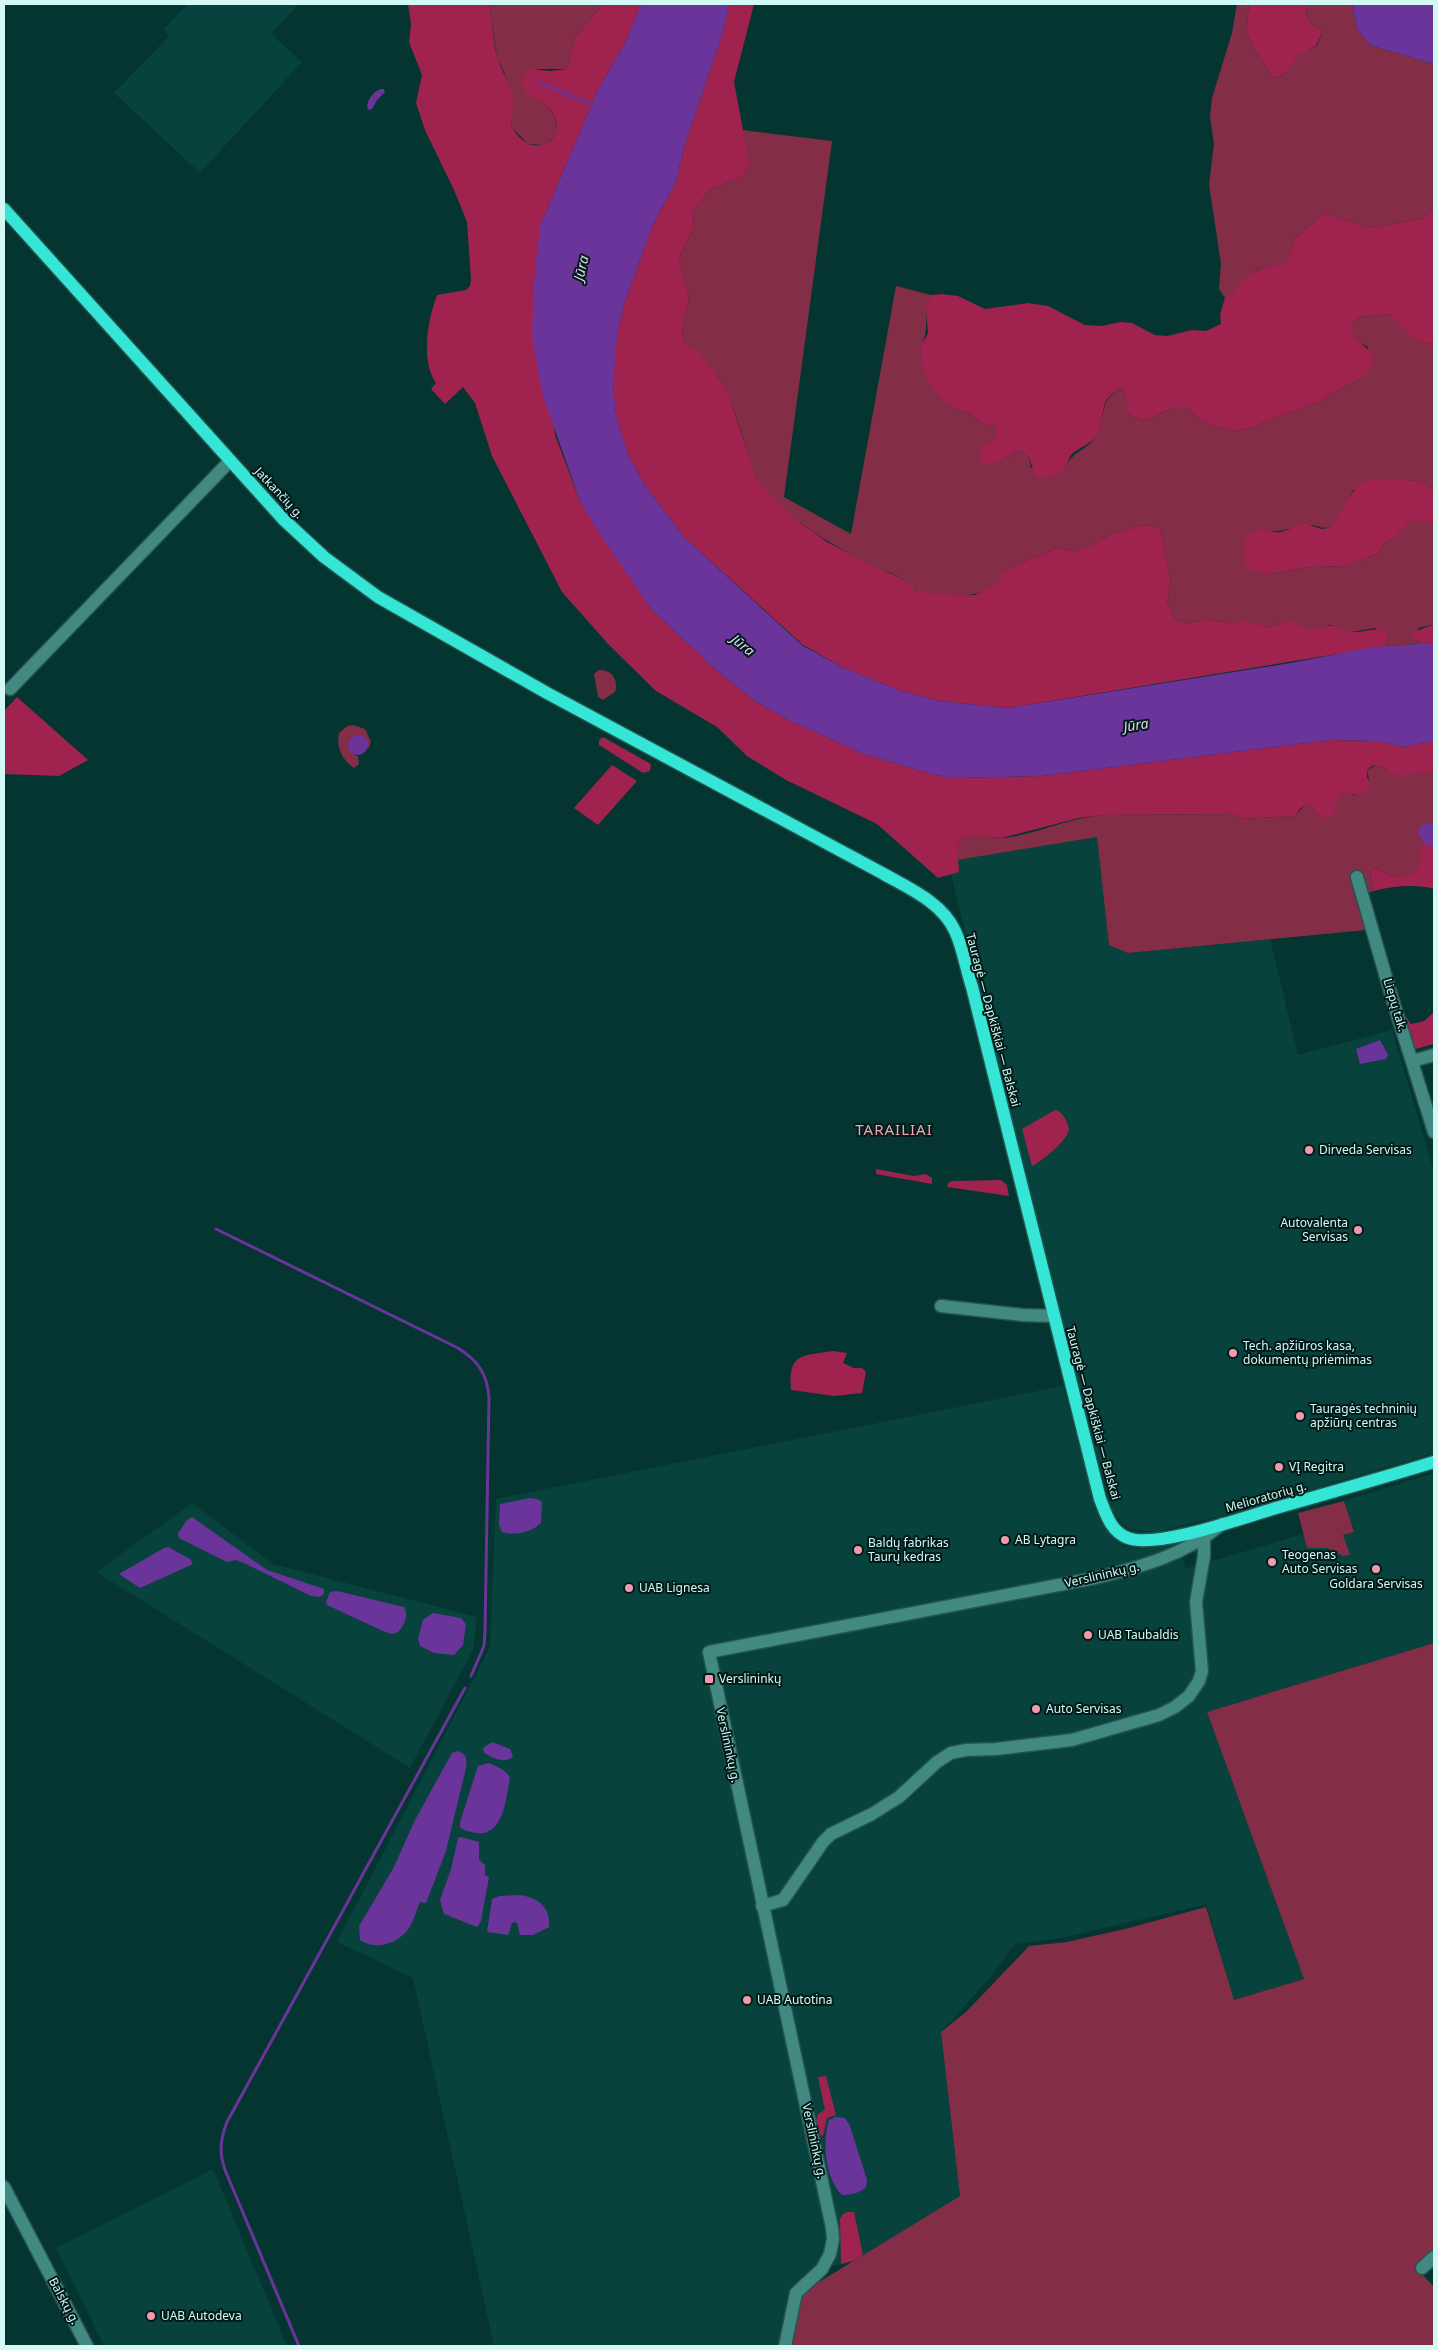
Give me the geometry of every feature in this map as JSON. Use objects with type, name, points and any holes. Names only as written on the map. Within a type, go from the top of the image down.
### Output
[{"type":"main road","name":"Jatkančių g.","points":[[4,208],[230,461],[306,542],[378,598],[597,720]]},
{"type":"main road","name":"Tauragė — Dapkiškiai — Balskai","points":[[597,720],[882,873],[928,900],[955,931],[972,987],[1100,1499],[1109,1521]]},
{"type":"main road","name":"Melioratorių g.","points":[[1109,1521],[1120,1534],[1142,1540],[1222,1524],[1434,1462]]},
{"type":"street","points":[[10,689],[230,461]]},
{"type":"street","name":"Liepų tak.","points":[[1357,877],[1434,1132]]},
{"type":"street","points":[[1412,1061],[1434,1055]]},
{"type":"street","points":[[942,1306],[1023,1315],[1053,1316]]},
{"type":"street","name":"Verslininkų g.","points":[[785,2346],[796,2293],[822,2269],[830,2254],[833,2239],[827,2198],[762,1906],[709,1652],[1095,1578],[1165,1559],[1204,1540],[1222,1524]]},
{"type":"street","points":[[762,1906],[783,1900],[823,1842],[831,1834],[872,1814],[899,1797],[937,1762],[951,1753],[1072,1740],[1159,1715],[1175,1707],[1189,1696],[1199,1681],[1202,1671],[1196,1602],[1204,1556],[1204,1540]]},
{"type":"street","name":"Balskų g.","points":[[4,2187],[87,2346]]},
{"type":"street","points":[[1422,2268],[1434,2257]]},
{"type":"shaded area","points":[[188,4],[299,4],[271,34],[302,62],[200,173],[114,93],[169,36],[164,29]]},
{"type":"shaded area","points":[[408,4],[489,4],[497,57],[510,86],[513,98],[512,127],[523,140],[532,145],[538,145],[545,144],[552,139],[556,133],[557,126],[554,115],[548,106],[524,91],[521,80],[529,69],[550,71],[567,69],[575,37],[603,4],[641,4],[626,41],[598,90],[540,226],[555,435],[580,501],[652,610],[714,668],[755,701],[791,721],[864,754],[935,775],[954,778],[1042,776],[1331,740],[1377,741],[1404,747],[1434,741],[1434,771],[1399,775],[1379,766],[1371,767],[1367,770],[1367,777],[1371,787],[1365,792],[1358,794],[1343,792],[1335,805],[1335,813],[1329,818],[1321,818],[1310,805],[1301,808],[1296,816],[1243,819],[1234,814],[1100,815],[1079,818],[1002,838],[973,835],[962,838],[957,845],[959,872],[938,878],[877,824],[786,780],[747,756],[717,727],[656,691],[609,645],[562,592],[492,456],[475,403],[463,387],[445,404],[431,389],[436,383],[428,363],[427,339],[437,295],[466,290],[470,286],[471,279],[467,222],[425,130],[416,103],[422,75],[409,42],[411,24]]},
{"type":"shaded area","points":[[489,4],[603,4],[575,37],[567,69],[537,69],[529,94],[550,109],[556,120],[557,127],[557,134],[545,145],[528,144],[512,128],[511,115],[514,105],[504,72],[497,58]]},
{"type":"shaded area","points":[[729,4],[754,4],[734,82],[750,167],[740,178],[712,188],[694,209],[693,229],[679,258],[689,298],[682,330],[685,343],[700,353],[714,371],[729,396],[755,476],[772,496],[801,523],[827,542],[901,578],[915,590],[935,594],[975,595],[997,584],[1003,571],[1057,548],[1074,551],[1128,529],[1144,525],[1160,527],[1171,581],[1167,602],[1175,619],[1186,624],[1205,619],[1233,623],[1241,620],[1269,627],[1287,621],[1295,621],[1309,630],[1330,626],[1354,632],[1381,630],[1385,631],[1388,638],[1386,646],[1008,708],[939,701],[901,691],[844,668],[803,645],[684,537],[646,487],[628,455],[617,420],[613,388],[614,360],[617,334],[625,301],[653,224],[676,182],[684,147],[723,32]]},
{"type":"shaded area","points":[[1237,4],[1249,4],[1246,32],[1254,49],[1274,78],[1285,74],[1299,54],[1317,46],[1323,31],[1308,20],[1306,14],[1308,4],[1352,4],[1358,30],[1370,45],[1434,64],[1434,207],[1423,218],[1370,228],[1323,213],[1295,239],[1287,261],[1258,270],[1225,298],[1219,289],[1221,264],[1209,184],[1214,144],[1210,116],[1212,98],[1232,33]]},
{"type":"shaded area","points":[[1249,4],[1308,4],[1306,14],[1308,21],[1323,31],[1316,46],[1299,55],[1285,74],[1274,78],[1254,49],[1246,32]]},
{"type":"shaded area","points":[[742,130],[832,141],[784,497],[851,534],[896,286],[931,295],[927,308],[926,332],[922,344],[951,407],[971,414],[983,424],[996,427],[996,435],[991,442],[999,462],[1020,450],[1029,458],[1031,468],[1065,468],[1075,455],[1093,440],[1098,433],[1108,399],[1123,388],[1127,401],[1127,413],[1144,421],[1175,407],[1185,407],[1202,422],[1233,431],[1247,429],[1321,401],[1361,378],[1368,347],[1357,341],[1351,333],[1351,326],[1358,317],[1389,314],[1415,338],[1427,343],[1434,343],[1434,490],[1426,484],[1406,480],[1353,490],[1345,508],[1332,527],[1303,525],[1272,531],[1267,574],[1311,567],[1348,566],[1379,553],[1385,542],[1394,539],[1409,521],[1427,521],[1434,524],[1434,624],[1419,628],[1414,639],[1423,644],[1386,646],[1388,638],[1375,628],[1351,632],[1329,625],[1313,631],[1303,630],[1294,621],[1287,621],[1269,627],[1241,621],[1233,623],[1205,619],[1186,624],[1175,619],[1167,602],[1171,581],[1160,527],[1144,525],[1128,529],[1074,551],[1057,548],[1003,571],[999,582],[990,589],[970,595],[958,596],[934,595],[914,589],[901,578],[855,557],[808,528],[779,504],[754,474],[736,415],[724,388],[708,364],[685,343],[682,329],[689,298],[679,258],[693,229],[694,209],[712,188],[740,178],[750,167]]},
{"type":"shaded area","points":[[1434,207],[1434,343],[1427,343],[1414,338],[1389,314],[1358,317],[1351,326],[1351,333],[1374,357],[1370,369],[1361,378],[1321,401],[1247,429],[1233,431],[1202,422],[1185,407],[1175,407],[1144,421],[1127,413],[1127,401],[1123,388],[1115,392],[1106,402],[1101,426],[1093,440],[1074,452],[1066,466],[1057,475],[1045,478],[1036,477],[1029,458],[1020,450],[999,462],[983,465],[979,458],[982,445],[991,442],[996,435],[996,427],[983,424],[971,414],[951,407],[936,393],[921,363],[922,344],[928,333],[926,307],[931,295],[958,296],[985,309],[1028,303],[1048,306],[1085,325],[1101,326],[1121,322],[1132,323],[1155,335],[1167,336],[1192,330],[1206,331],[1221,324],[1220,314],[1225,298],[1251,274],[1260,269],[1287,261],[1295,239],[1323,213],[1370,228],[1423,218]]},
{"type":"shaded area","points":[[1368,480],[1404,480],[1423,483],[1434,490],[1434,524],[1427,521],[1410,521],[1394,539],[1385,542],[1379,553],[1348,566],[1311,567],[1267,574],[1248,569],[1245,564],[1244,544],[1246,538],[1255,531],[1281,532],[1303,523],[1322,529],[1332,527],[1360,483]]},
{"type":"shaded area","points":[[1434,624],[1434,643],[1423,644],[1414,639],[1412,633]]},
{"type":"shaded area","points":[[599,670],[608,671],[613,676],[616,684],[615,692],[603,700],[598,697],[594,674]]},
{"type":"shaded area","points":[[17,697],[88,760],[59,776],[4,774],[4,711]]},
{"type":"shaded area","points":[[353,725],[365,729],[371,742],[368,749],[366,740],[355,755],[358,756],[359,764],[354,768],[343,757],[338,743],[339,733],[347,726]]},
{"type":"shaded area","points":[[603,737],[651,764],[650,771],[643,773],[599,745],[599,740]]},
{"type":"shaded area","points":[[612,765],[637,781],[598,825],[574,808]]},
{"type":"shaded area","points":[[1377,765],[1399,775],[1434,771],[1434,847],[1421,848],[1418,867],[1412,876],[1404,874],[1395,877],[1374,868],[1370,872],[1374,891],[1356,896],[1366,930],[1128,953],[1109,945],[1097,837],[957,860],[958,843],[966,835],[977,834],[1003,838],[1100,815],[1234,814],[1243,819],[1295,816],[1305,805],[1310,805],[1321,818],[1335,805],[1343,791],[1355,795],[1369,780],[1367,770]]},
{"type":"shaded area","points":[[1097,837],[1128,953],[1270,939],[1298,1055],[1392,1030],[1434,1172],[1434,1453],[1221,1516],[1154,1532],[1130,1529],[1112,1511],[1045,1259],[951,874],[959,871],[957,860]]},
{"type":"shaded area","points":[[1425,844],[1434,847],[1434,889],[1420,886],[1405,886],[1374,891],[1370,872],[1374,868],[1395,877],[1404,874],[1412,875],[1418,867],[1420,848]]},
{"type":"shaded area","points":[[1401,1010],[1411,1024],[1424,1021],[1434,1012],[1433,1044],[1416,1049],[1412,1046]]},
{"type":"shaded area","points":[[1055,1110],[1060,1112],[1065,1118],[1069,1129],[1068,1133],[1054,1150],[1032,1166],[1022,1129]]},
{"type":"shaded area","points":[[876,1169],[914,1176],[926,1174],[932,1178],[932,1184],[876,1174]]},
{"type":"shaded area","points":[[1001,1180],[1007,1185],[1009,1196],[947,1187],[948,1183],[952,1181]]},
{"type":"shaded area","points":[[833,1351],[847,1353],[843,1363],[854,1368],[862,1368],[866,1372],[862,1393],[834,1396],[791,1390],[792,1369],[799,1358]]},
{"type":"shaded area","points":[[1063,1386],[1094,1501],[1107,1531],[1119,1544],[1131,1548],[1177,1542],[1186,1569],[1303,1534],[1307,1548],[1327,1548],[1343,1556],[1343,1535],[1354,1532],[1344,1501],[1434,1473],[1434,1643],[1207,1712],[1304,1979],[1233,2000],[1207,1904],[1062,1938],[1016,1944],[986,1982],[941,2032],[960,2196],[853,2261],[822,2269],[805,2283],[785,2346],[494,2346],[413,1978],[337,1942],[490,1647],[496,1499]]},
{"type":"shaded area","points":[[1344,1501],[1354,1532],[1343,1535],[1350,1555],[1343,1556],[1327,1548],[1307,1548],[1298,1513]]},
{"type":"shaded area","points":[[192,1503],[273,1564],[477,1617],[473,1650],[410,1768],[96,1572]]},
{"type":"shaded area","points":[[1434,1643],[1434,2264],[1422,2274],[1434,2287],[1434,2346],[790,2346],[799,2302],[806,2290],[960,2196],[941,2032],[967,2011],[1029,1946],[1067,1942],[1129,1928],[1206,1907],[1234,2000],[1304,1979],[1207,1712]]},
{"type":"shaded area","points":[[826,2076],[836,2115],[827,2118],[823,2136],[820,2135],[816,2121],[818,2114],[825,2110],[818,2077]]},
{"type":"shaded area","points":[[213,2169],[287,2346],[104,2346],[56,2248]]},
{"type":"shaded area","points":[[854,2212],[863,2255],[853,2261],[841,2264],[840,2219],[843,2214]]},
{"type":"water","name":"Jūra","points":[[641,4],[729,4],[723,32],[684,147],[676,182],[653,224],[625,301],[617,334],[613,388],[617,420],[628,455],[646,487],[684,537],[803,646],[844,668],[901,691],[939,701],[1008,708],[1291,663],[1373,647],[1434,643],[1434,741],[1404,747],[1377,741],[1331,740],[1042,776],[954,778],[935,775],[864,754],[791,721],[755,701],[714,668],[652,610],[599,533],[580,501],[542,393],[532,335],[534,281],[540,226],[598,90],[626,41]]},
{"type":"water","points":[[1352,4],[1434,4],[1434,64],[1370,45],[1358,30]]},
{"type":"water","points":[[384,89],[385,92],[372,109],[368,110],[370,97]]},
{"type":"water","points":[[358,735],[365,738],[368,745],[365,752],[358,755],[351,752],[348,745],[351,738]]},
{"type":"water","points":[[1429,823],[1434,824],[1434,847],[1425,844],[1418,833],[1420,826]]},
{"type":"water","points":[[1380,1040],[1388,1055],[1386,1059],[1360,1064],[1356,1049]]},
{"type":"water","points":[[530,1498],[542,1502],[541,1523],[533,1529],[523,1532],[512,1534],[502,1532],[499,1525],[500,1504]]},
{"type":"water","points":[[192,1517],[267,1570],[324,1589],[324,1594],[320,1597],[311,1596],[246,1564],[236,1560],[227,1562],[179,1538],[178,1534],[186,1521]]},
{"type":"water","points":[[168,1547],[190,1559],[193,1564],[140,1588],[119,1574],[164,1548]]},
{"type":"water","points":[[337,1591],[404,1607],[406,1617],[404,1623],[398,1632],[392,1634],[327,1605],[326,1602],[330,1592]]},
{"type":"water","points":[[433,1613],[461,1618],[466,1624],[463,1645],[454,1655],[434,1653],[420,1646],[418,1639],[423,1620]]},
{"type":"water","points":[[492,1742],[510,1749],[513,1757],[502,1760],[484,1753],[483,1748]]},
{"type":"water","points":[[457,1751],[466,1757],[466,1768],[446,1851],[426,1903],[420,1902],[409,1928],[396,1940],[391,1943],[378,1945],[366,1943],[360,1940],[359,1926],[394,1867],[415,1820],[452,1753]]},
{"type":"water","points":[[489,1763],[509,1775],[505,1805],[498,1823],[492,1829],[485,1833],[475,1833],[460,1827],[460,1822],[478,1766]]},
{"type":"water","points":[[461,1837],[479,1842],[479,1860],[485,1865],[485,1875],[489,1877],[481,1921],[477,1927],[444,1914],[440,1900],[451,1869],[458,1838]]},
{"type":"water","points":[[520,1895],[532,1898],[542,1905],[548,1914],[549,1927],[533,1935],[520,1935],[517,1923],[514,1922],[508,1935],[487,1932],[492,1899],[500,1896]]},
{"type":"water","points":[[836,2117],[845,2118],[850,2126],[867,2180],[866,2187],[852,2194],[842,2195],[836,2188],[826,2159],[826,2138],[829,2120]]},
{"type":"waterway","points":[[539,82],[594,106]]},
{"type":"waterway","points":[[216,1229],[458,1348],[471,1357],[480,1368],[486,1381],[489,1397],[485,1631],[484,1646],[471,1676]]},
{"type":"waterway","points":[[299,2346],[225,2170],[221,2152],[223,2135],[227,2122],[465,1688]]},
{"type":"place","name":"Dirveda Servisas","points":[[1309,1150]]},
{"type":"place","name":"Autovalenta Servisas","points":[[1358,1230]]},
{"type":"place","name":"Tech. apžiūros kasa, dokumentų priėmimas","points":[[1233,1353]]},
{"type":"place","name":"Tauragės techninių apžiūrų centras","points":[[1300,1416]]},
{"type":"place","name":"VĮ Regitra","points":[[1279,1467]]},
{"type":"place","name":"AB Lytagra","points":[[1005,1540]]},
{"type":"place","name":"Baldų fabrikas Taurų kedras","points":[[858,1550]]},
{"type":"place","name":"Teogenas Auto Servisas","points":[[1272,1562]]},
{"type":"place","name":"Goldara Servisas","points":[[1376,1569]]},
{"type":"place","name":"UAB Lignesa","points":[[629,1588]]},
{"type":"place","name":"UAB Taubaldis","points":[[1088,1635]]},
{"type":"place","name":"Verslininkų","points":[[709,1679]]},
{"type":"place","name":"Auto Servisas","points":[[1036,1709]]},
{"type":"place","name":"UAB Autotina","points":[[747,2000]]},
{"type":"place","name":"UAB Autodeva","points":[[151,2316]]},
{"type":"district","name":"TARAILIAI","points":[[894,1130]]}]
